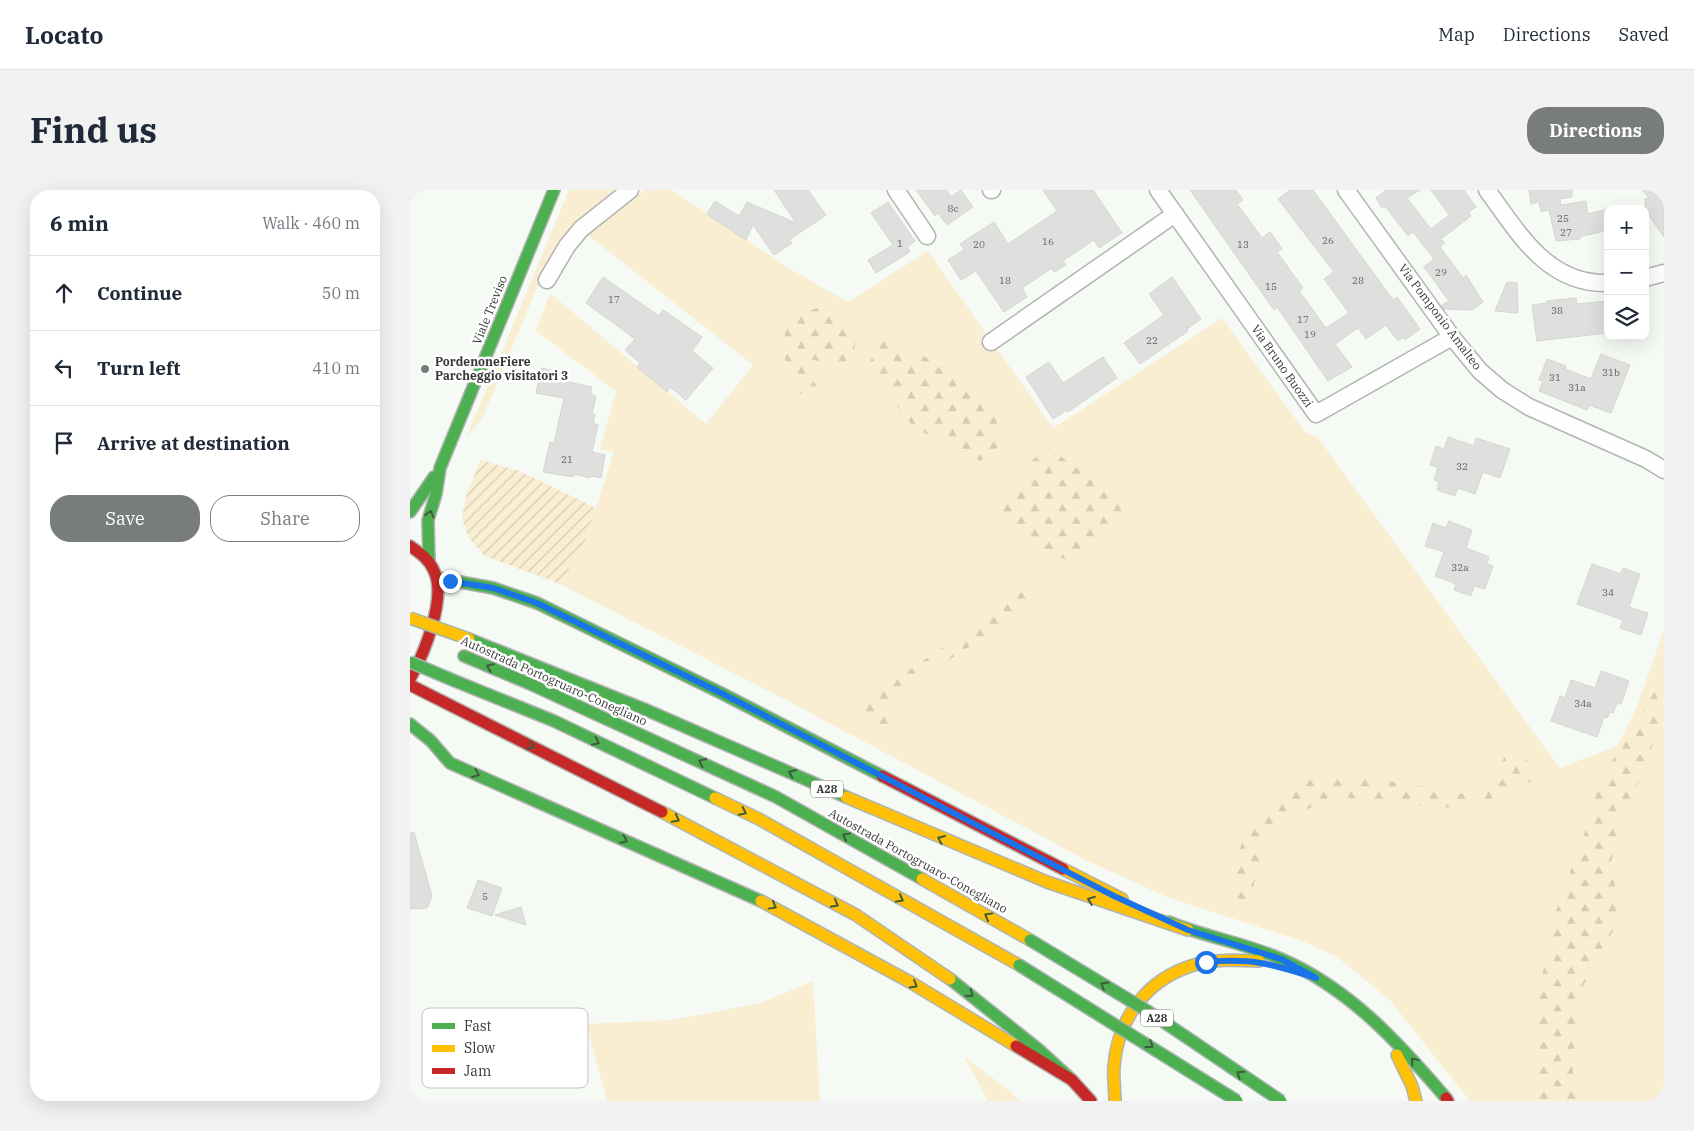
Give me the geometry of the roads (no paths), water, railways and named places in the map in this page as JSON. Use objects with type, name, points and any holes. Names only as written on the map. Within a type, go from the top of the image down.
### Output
[{"type":"main road","name":"Viale Treviso","points":[[410,512],[440,468],[554,190]]},
{"type":"main road","name":"Viale Treviso","points":[[410,679],[423,652],[439,600],[438,578],[429,560],[428,520],[436,494],[440,468]]},
{"type":"main road","name":"Viale Treviso","points":[[410,546],[429,560]]},
{"type":"main road","points":[[438,578],[493,588],[537,603],[721,693],[1106,891],[1188,930],[1281,959],[1316,978],[1370,1016],[1404,1049],[1447,1100]]},
{"type":"main road","name":"A28","points":[[410,618],[547,668],[681,724],[1017,871],[1114,909],[1188,930]]},
{"type":"main road","points":[[419,639],[437,646]]},
{"type":"main road","name":"Autostrada Portogruaro-Conegliano","points":[[459,654],[528,683],[776,797],[1030,940],[1149,1012],[1281,1101]]},
{"type":"main road","name":"A28","points":[[410,662],[554,721],[759,820],[1019,965],[1237,1101]]},
{"type":"main road","points":[[410,685],[671,817],[856,915],[960,986],[1038,1049],[1072,1080],[1091,1101]]},
{"type":"main road","points":[[410,724],[431,742],[450,763]]},
{"type":"main road","points":[[426,752],[762,901],[910,982],[1072,1080]]},
{"type":"main road","points":[[1115,1101],[1113,1056],[1121,1027],[1140,998],[1162,980],[1184,968],[1206,962],[1237,959],[1266,962],[1316,978]]},
{"type":"main road","points":[[1370,1016],[1401,1060],[1416,1101]]},
{"type":"street","points":[[547,280],[567,246],[582,228],[630,190]]},
{"type":"street","points":[[896,190],[927,236]]},
{"type":"street","name":"Via Bruno Buozzi","points":[[1158,190],[1316,414],[1452,337]]},
{"type":"street","name":"Via Pomponio Amalteo","points":[[1346,190],[1452,337],[1480,371],[1502,390],[1529,407],[1664,470]]},
{"type":"street","points":[[1487,190],[1534,254],[1564,274],[1594,284],[1604,283]]},
{"type":"street","points":[[991,342],[1175,214]]},
{"type":"street","points":[[1649,277],[1664,273]]},
{"type":"place","name":"PordenoneFiere Parcheggio visitatori 3","points":[[425,369]]}]
